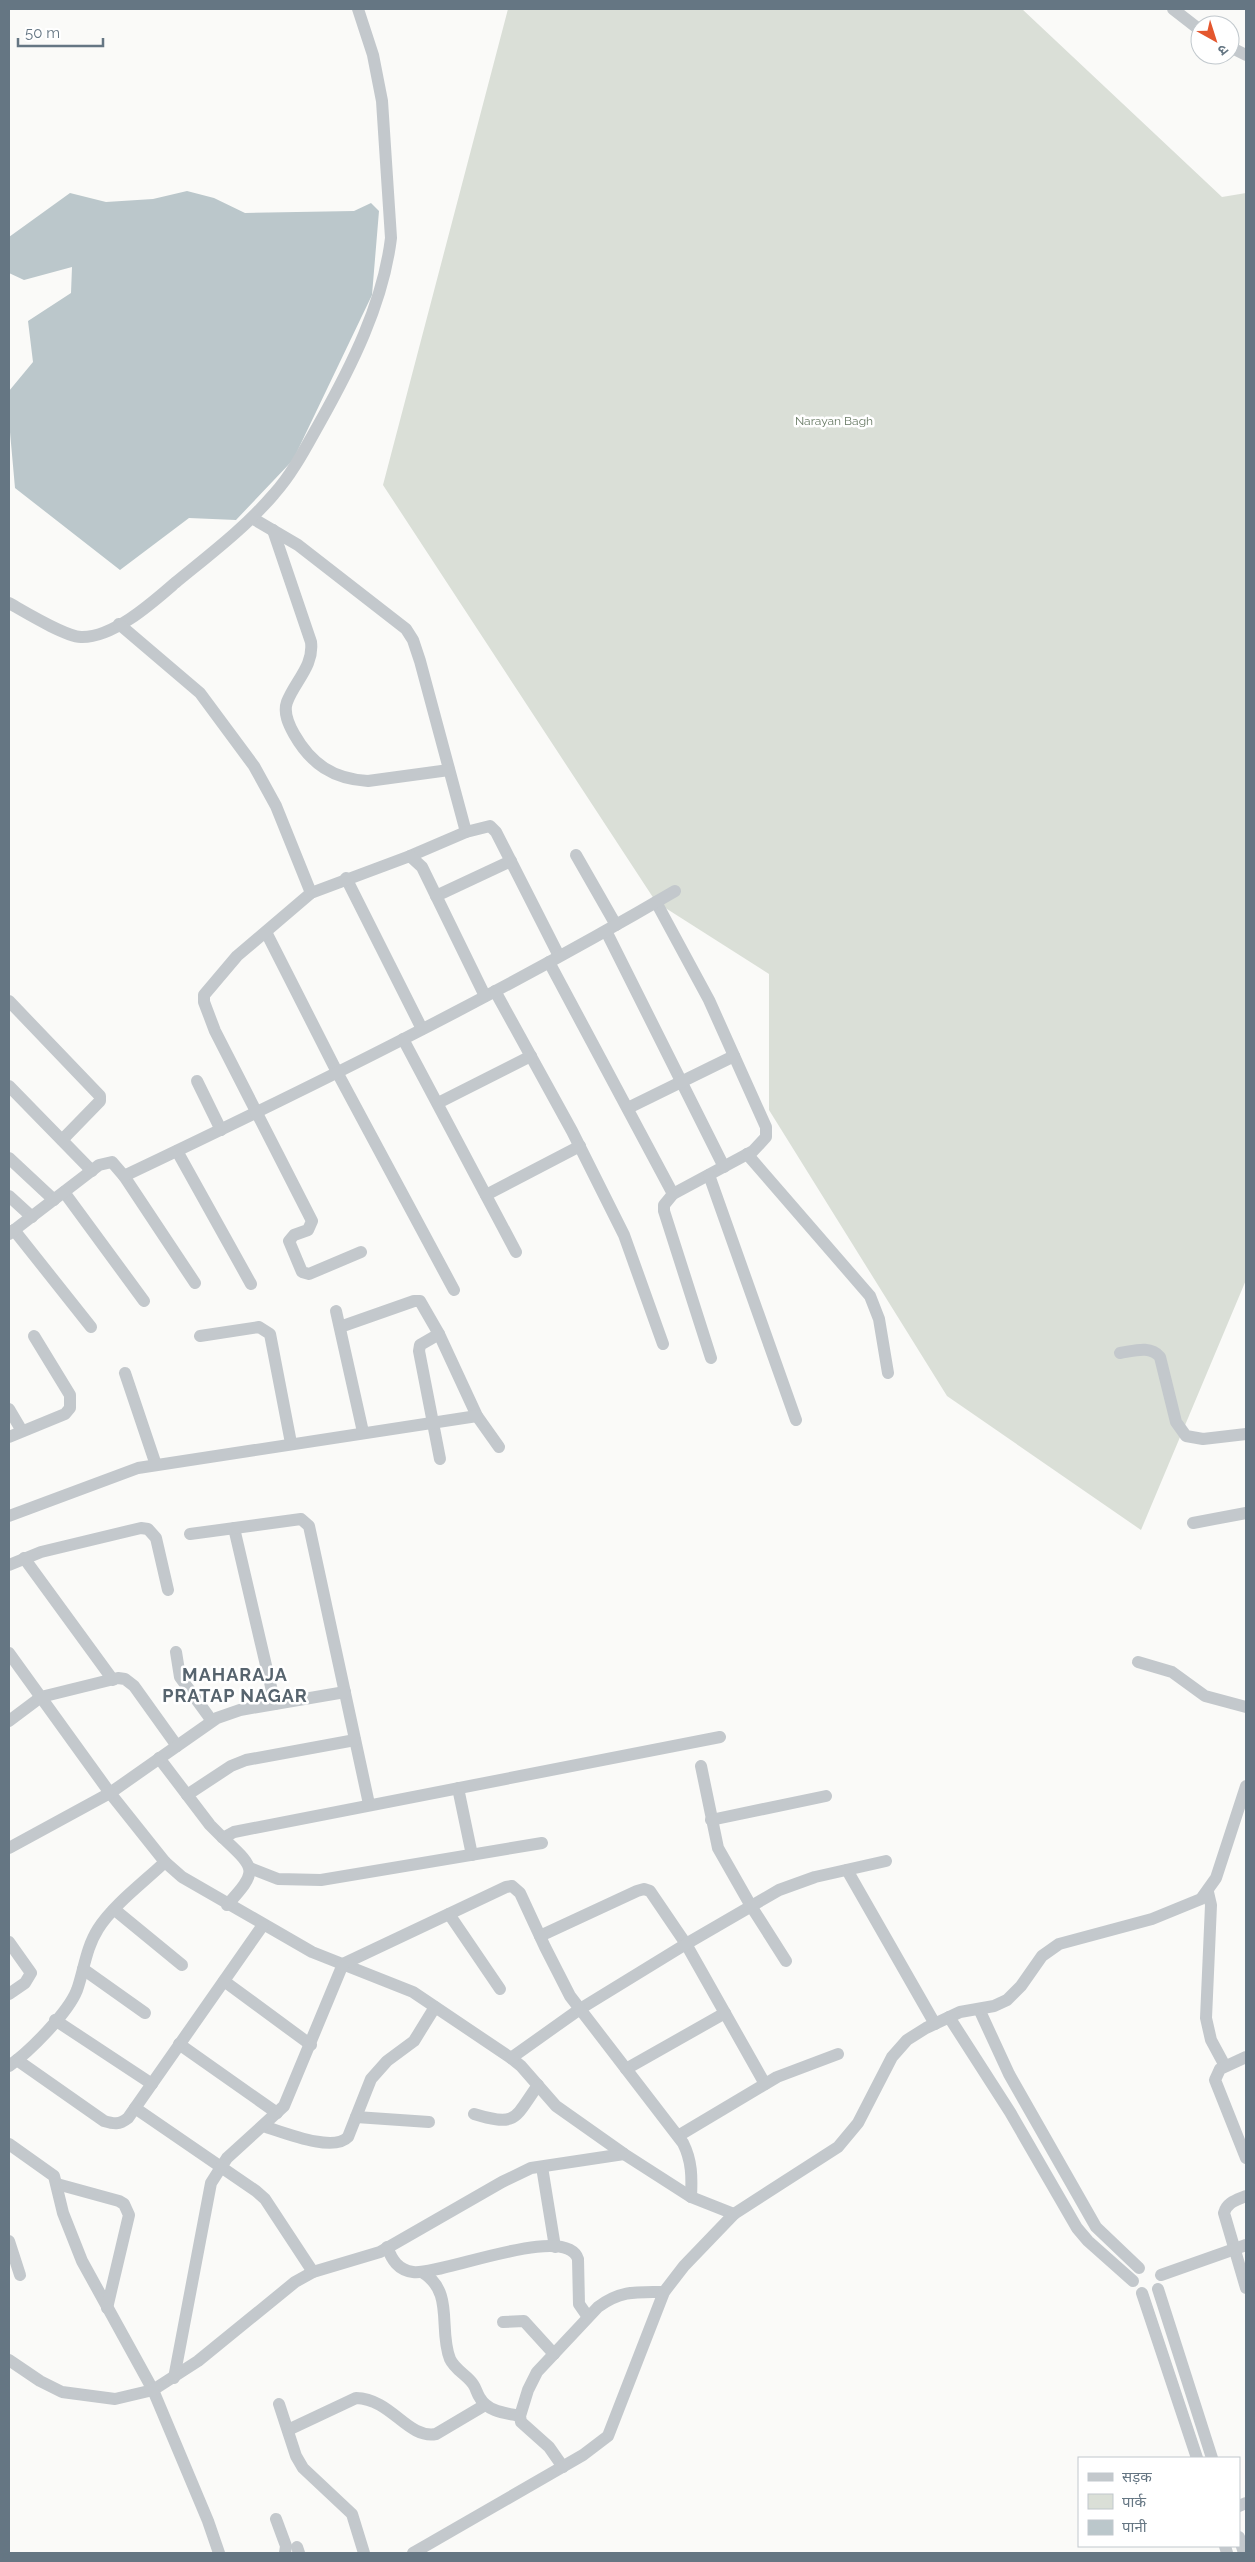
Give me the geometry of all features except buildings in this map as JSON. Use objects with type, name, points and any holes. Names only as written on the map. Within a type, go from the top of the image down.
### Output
[{"type":"street","points":[[9,603],[66,632],[80,637],[92,635],[119,624],[143,610],[252,518],[286,479],[346,376],[383,280],[389,256],[390,220],[382,101],[373,55],[358,9]]},
{"type":"street","points":[[1173,9],[1190,22]]},
{"type":"street","points":[[252,518],[319,560],[406,629],[413,640],[420,661],[466,832]]},
{"type":"street","points":[[273,530],[311,642],[312,652],[308,664],[287,703],[286,712],[289,725],[303,750],[322,769],[355,781],[368,781],[449,770]]},
{"type":"street","points":[[119,624],[200,693],[254,766],[276,806],[311,893]]},
{"type":"street","points":[[361,1252],[309,1274],[302,1272],[289,1241],[294,1235],[308,1230],[312,1221],[212,1024],[204,1002],[204,995],[237,956],[311,893],[346,878],[410,856],[466,832],[490,826],[496,832],[511,861],[554,959],[673,1194]]},
{"type":"street","points":[[576,855],[681,1081],[724,1167]]},
{"type":"street","points":[[410,856],[418,862],[490,994],[531,1056],[580,1146],[624,1235],[663,1344]]},
{"type":"street","points":[[436,896],[511,861]]},
{"type":"street","points":[[346,878],[422,1029]]},
{"type":"street","points":[[124,1176],[257,1113],[490,994],[675,891]]},
{"type":"street","points":[[656,902],[709,1000],[766,1127],[766,1137],[761,1144],[747,1154],[673,1194],[664,1204],[664,1212],[711,1358]]},
{"type":"street","points":[[266,932],[454,1290]]},
{"type":"street","points":[[9,1001],[100,1096],[100,1101],[96,1108],[62,1140]]},
{"type":"street","points":[[403,1039],[516,1252]]},
{"type":"street","points":[[438,1103],[531,1056]]},
{"type":"street","points":[[628,1108],[734,1056]]},
{"type":"street","points":[[197,1081],[221,1130]]},
{"type":"street","points":[[9,1086],[92,1171]]},
{"type":"street","points":[[486,1195],[580,1146]]},
{"type":"street","points":[[177,1151],[251,1284]]},
{"type":"street","points":[[747,1154],[870,1296],[879,1319],[888,1373]]},
{"type":"street","points":[[9,1158],[59,1196],[144,1301]]},
{"type":"street","points":[[91,1327],[11,1232],[106,1162],[112,1162],[124,1176],[195,1283]]},
{"type":"street","points":[[709,1175],[796,1420]]},
{"type":"street","points":[[9,1196],[32,1217]]},
{"type":"street","points":[[340,1327],[414,1300],[424,1305],[477,1416],[499,1447]]},
{"type":"street","points":[[336,1310],[363,1432]]},
{"type":"street","points":[[200,1336],[259,1327],[270,1334],[291,1443]]},
{"type":"street","points":[[439,1334],[420,1345],[440,1459]]},
{"type":"street","points":[[9,1437],[65,1414],[70,1408],[72,1401],[34,1336]]},
{"type":"street","points":[[1120,1353],[1148,1349],[1156,1352],[1160,1357],[1176,1422],[1186,1436],[1203,1439],[1246,1434]]},
{"type":"street","points":[[125,1374],[156,1465]]},
{"type":"street","points":[[9,1410],[22,1432]]},
{"type":"street","points":[[9,1516],[138,1468],[433,1421],[477,1416]]},
{"type":"street","points":[[1193,1523],[1246,1513]]},
{"type":"street","points":[[190,1534],[301,1519],[309,1526],[369,1804]]},
{"type":"street","points":[[9,1565],[41,1552],[142,1528],[148,1529],[156,1538],[168,1590]]},
{"type":"street","points":[[234,1528],[276,1704]]},
{"type":"street","points":[[24,1558],[113,1680]]},
{"type":"street","points":[[176,1652],[180,1677],[212,1721]]},
{"type":"street","points":[[10,1657],[110,1793],[165,1862],[182,1877],[312,1952],[413,1992],[511,2058],[556,2106],[624,2154],[691,2197],[734,2214]]},
{"type":"street","points":[[1138,1662],[1172,1672],[1205,1696],[1246,1707]]},
{"type":"street","points":[[9,1721],[41,1698],[113,1680],[125,1679],[134,1686],[176,1746]]},
{"type":"street","points":[[11,1843],[110,1793],[212,1721],[240,1710],[345,1692]]},
{"type":"street","points":[[223,1838],[246,1828],[720,1737]]},
{"type":"street","points":[[187,1794],[231,1766],[246,1760],[355,1740]]},
{"type":"street","points":[[159,1758],[210,1825],[248,1861],[250,1876],[246,1885],[228,1905]]},
{"type":"street","points":[[700,1766],[718,1848],[751,1906],[786,1961]]},
{"type":"street","points":[[413,2553],[563,2467],[599,2445],[608,2436],[664,2292],[684,2266],[734,2214],[838,2147],[858,2123],[892,2057],[907,2040],[948,2017],[994,2006],[1007,2000],[1021,1986],[1042,1956],[1059,1944],[1185,1908],[1201,1899],[1208,1892],[1216,1878],[1246,1786]]},
{"type":"street","points":[[458,1788],[472,1855]]},
{"type":"street","points":[[711,1820],[826,1796]]},
{"type":"street","points":[[250,1868],[278,1880],[321,1880],[542,1843]]},
{"type":"street","points":[[511,2058],[580,2009],[751,1906],[798,1882],[886,1861]]},
{"type":"street","points":[[165,1862],[98,1929],[91,1942],[76,1992],[55,2020],[13,2063],[104,2121],[121,2123],[152,2084],[263,1925]]},
{"type":"street","points":[[847,1870],[935,2024]]},
{"type":"street","points":[[174,2378],[211,2183],[220,2167],[277,2113],[290,2096],[343,1964],[512,1886],[520,1892],[561,1979],[580,2009],[678,2136],[689,2155],[692,2172],[691,2197]]},
{"type":"street","points":[[540,1936],[644,1889],[655,1897],[686,1944],[764,2084]]},
{"type":"street","points":[[1208,1892],[1212,1905],[1206,2018],[1211,2040],[1225,2066]]},
{"type":"street","points":[[115,1910],[182,1965]]},
{"type":"street","points":[[449,1914],[500,1989]]},
{"type":"street","points":[[9,1942],[31,1973],[25,1983],[9,1994]]},
{"type":"street","points":[[83,1969],[145,2013]]},
{"type":"street","points":[[224,1981],[311,2045]]},
{"type":"street","points":[[263,2126],[328,2144],[343,2142],[348,2137],[371,2079],[386,2060],[414,2041],[435,2007]]},
{"type":"street","points":[[979,2009],[1026,2105],[1096,2227],[1139,2268],[1154,2267],[1161,2274],[1162,2280],[1158,2289],[1153,2293],[1142,2293]]},
{"type":"street","points":[[626,2069],[725,2013]]},
{"type":"street","points":[[948,2017],[1010,2112],[1082,2236],[1133,2281],[1142,2293],[1197,2457]]},
{"type":"street","points":[[55,2020],[152,2084]]},
{"type":"street","points":[[180,2044],[277,2113]]},
{"type":"street","points":[[678,2136],[764,2084],[838,2054]]},
{"type":"street","points":[[1246,2058],[1220,2069],[1215,2080],[1246,2158]]},
{"type":"street","points":[[474,2114],[497,2121],[509,2120],[516,2115],[538,2085]]},
{"type":"street","points":[[1010,2112],[1026,2105]]},
{"type":"street","points":[[134,2108],[265,2199],[313,2272]]},
{"type":"street","points":[[356,2117],[429,2122]]},
{"type":"street","points":[[9,2144],[48,2170],[57,2184],[63,2214],[82,2261],[153,2390],[208,2521],[219,2553]]},
{"type":"street","points":[[9,2360],[62,2392],[115,2399],[153,2390],[198,2362],[295,2282],[313,2272],[362,2258],[387,2247],[516,2174],[542,2167],[624,2154]]},
{"type":"street","points":[[1046,2172],[1060,2166]]},
{"type":"street","points":[[542,2167],[555,2247]]},
{"type":"street","points":[[57,2184],[119,2200],[128,2210],[129,2216],[107,2308]]},
{"type":"street","points":[[1246,2196],[1232,2201],[1226,2207],[1224,2213],[1246,2288]]},
{"type":"street","points":[[1082,2236],[1096,2227]]},
{"type":"street","points":[[9,2241],[20,2275]]},
{"type":"street","points":[[1161,2274],[1246,2245]]},
{"type":"street","points":[[387,2247],[398,2266],[413,2272],[422,2272],[511,2250],[568,2248],[576,2254],[579,2304],[588,2317]]},
{"type":"street","points":[[1133,2281],[1133,2276],[1139,2268]]},
{"type":"street","points":[[422,2272],[436,2282],[443,2297],[451,2360],[455,2367],[474,2385],[485,2405],[494,2410],[520,2416]]},
{"type":"street","points":[[1158,2289],[1212,2457]]},
{"type":"street","points":[[563,2467],[549,2447],[521,2422],[520,2416],[533,2380],[554,2354],[598,2307],[626,2292],[664,2292]]},
{"type":"street","points":[[503,2322],[524,2321],[554,2354]]},
{"type":"street","points":[[288,2430],[356,2398],[369,2398],[379,2402],[418,2433],[427,2436],[436,2434],[485,2405]]},
{"type":"street","points":[[279,2404],[302,2468],[352,2514],[364,2553]]},
{"type":"street","points":[[1183,2414],[1196,2410]]},
{"type":"street","points":[[276,2519],[286,2546],[285,2553]]},
{"type":"street","points":[[1240,2540],[1244,2553]]},
{"type":"green space","name":"Narayan Bagh","points":[[508,9],[1022,9],[1222,197],[1246,193],[1246,1280],[1141,1530],[947,1396],[769,1110],[769,974],[656,902],[383,485]]},
{"type":"water","points":[[187,191],[214,198],[245,213],[354,211],[371,203],[379,211],[372,295],[293,460],[236,520],[189,518],[120,570],[15,488],[9,421],[9,391],[33,362],[28,321],[71,293],[72,267],[24,280],[9,273],[9,237],[70,193],[106,202],[153,199]]},
{"type":"district","name":"MAHARAJA PRATAP NAGAR","points":[[235,1685]]}]
